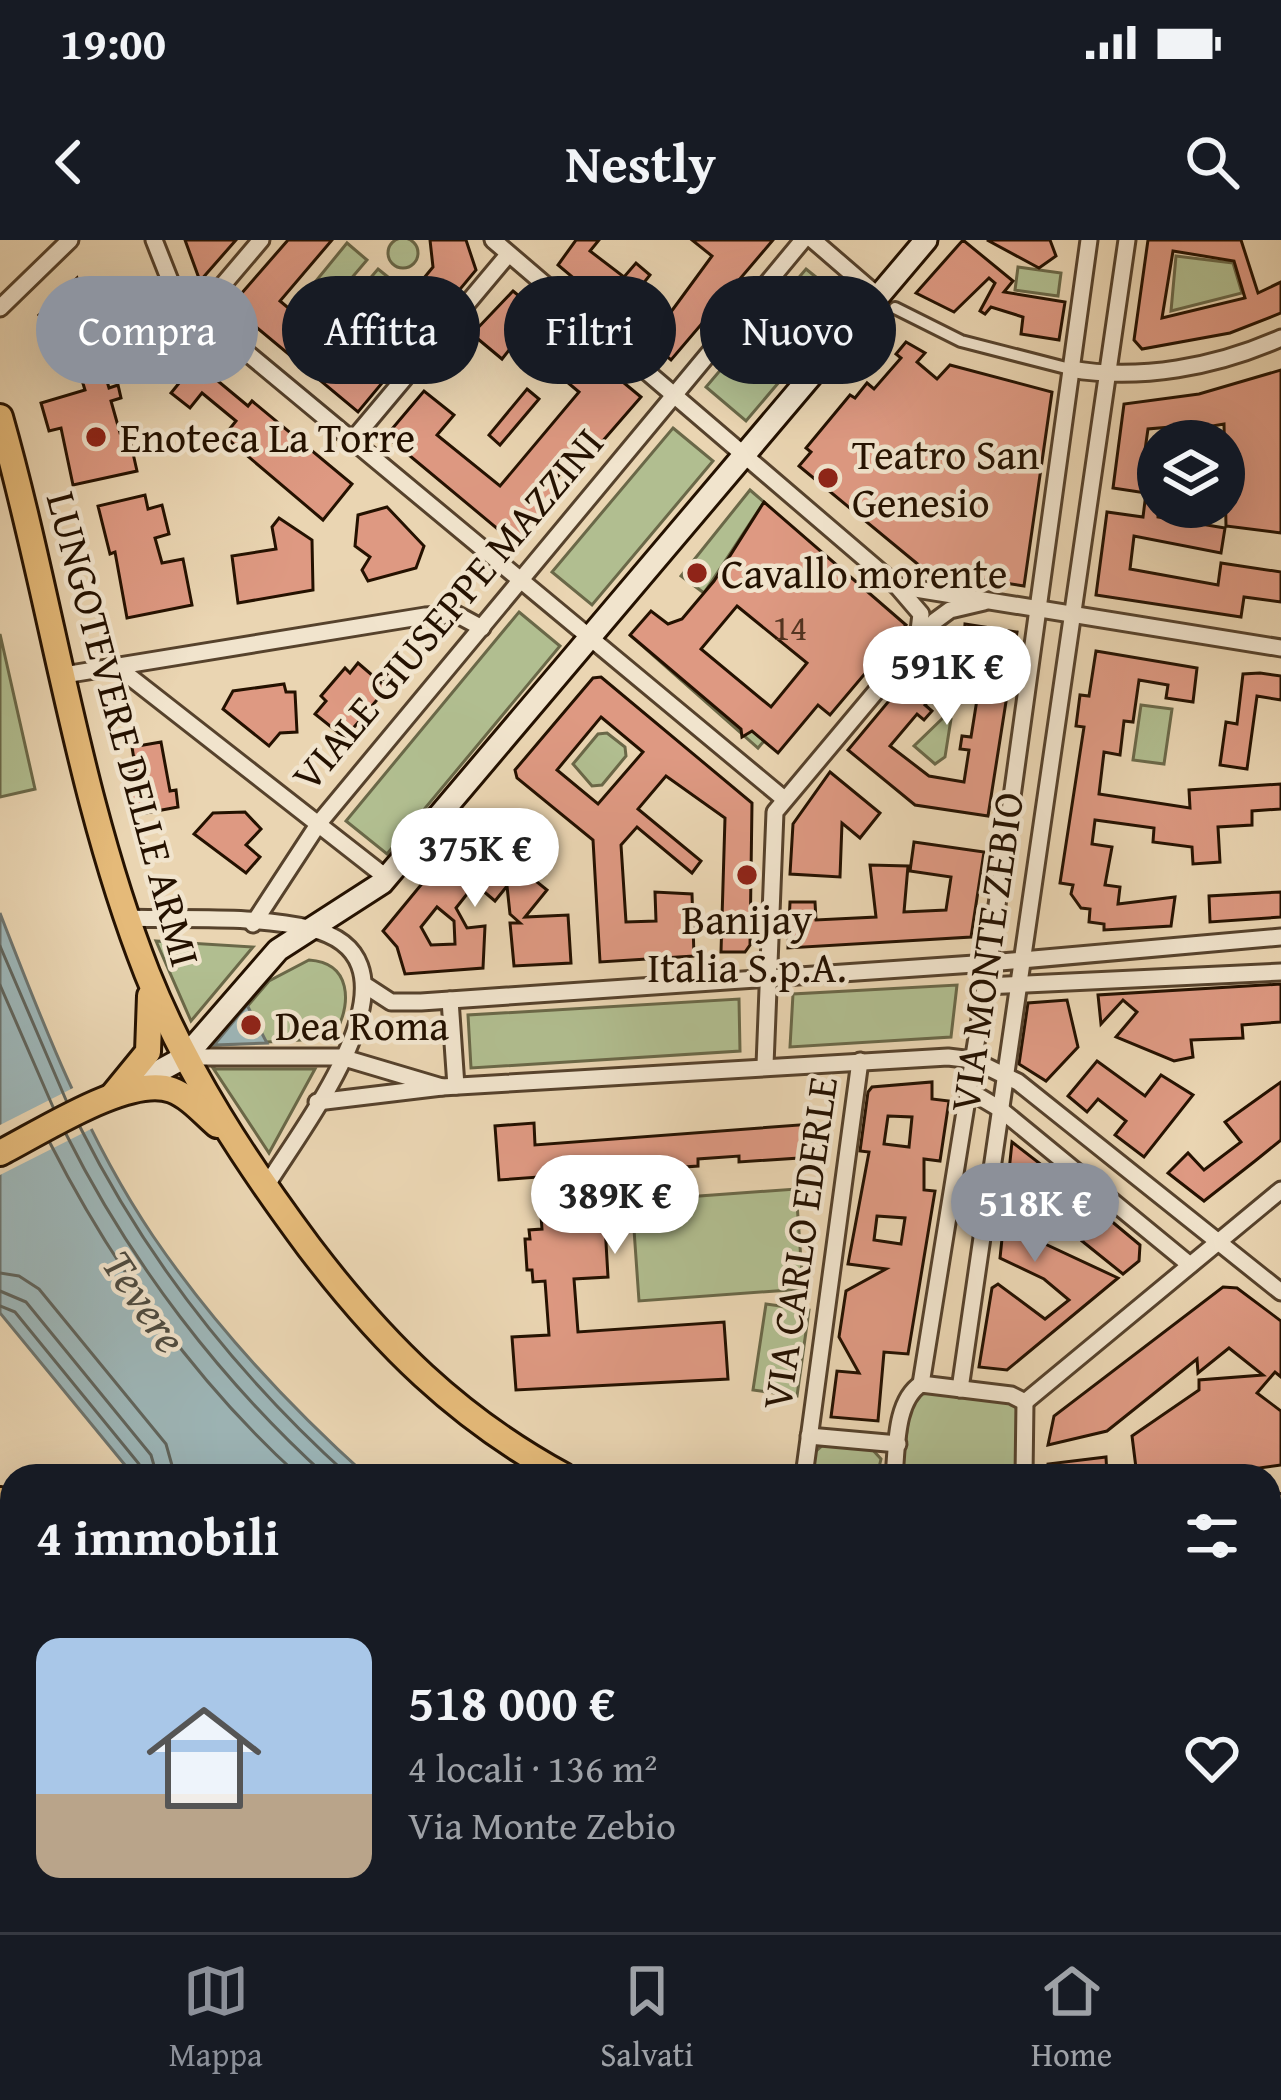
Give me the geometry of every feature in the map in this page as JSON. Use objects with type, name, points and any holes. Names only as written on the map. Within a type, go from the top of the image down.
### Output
[{"type":"main road","points":[[896,288],[926,240]]},
{"type":"main road","points":[[0,1153],[185,1057],[262,964],[310,928],[358,903],[387,878],[745,455],[811,384]]},
{"type":"main road","name":"LUNGOTEVERE DELLE ARMI","points":[[0,417],[128,918],[185,1057],[265,1188],[407,1366],[460,1412],[544,1464]]},
{"type":"main road","points":[[112,1096],[149,1047],[148,975]]},
{"type":"main road","points":[[112,1096],[170,1089],[233,1138]]},
{"type":"street","points":[[0,308],[70,240]]},
{"type":"street","points":[[154,240],[169,276]]},
{"type":"street","points":[[230,276],[261,240]]},
{"type":"street","points":[[493,240],[897,586],[921,614],[918,639]]},
{"type":"street","name":"VIALE GIUSEPPE MAZZINI","points":[[253,924],[319,823],[803,240]]},
{"type":"street","points":[[813,240],[856,276]]},
{"type":"street","name":"VIA MONTE ZEBIO","points":[[896,1464],[906,1399],[921,1384],[989,963],[1089,240]]},
{"type":"street","name":"VIA MONTE ZEBIO","points":[[960,1389],[1127,240]]},
{"type":"street","points":[[351,442],[507,256]]},
{"type":"street","points":[[896,306],[975,345],[1108,375],[1174,369],[1281,338]]},
{"type":"street","points":[[258,363],[783,798]]},
{"type":"street","points":[[897,586],[1281,648]]},
{"type":"street","points":[[765,1065],[773,817],[783,798],[918,639],[950,610],[984,602]]},
{"type":"street","points":[[64,675],[438,615],[461,615],[482,628]]},
{"type":"street","points":[[116,666],[294,810],[319,823],[387,878]]},
{"type":"street","points":[[128,918],[310,928],[347,946],[368,987],[391,1002],[765,980],[1281,937]]},
{"type":"street","points":[[984,986],[1281,972]]},
{"type":"street","points":[[265,1188],[341,1057],[368,987]]},
{"type":"street","points":[[449,1087],[450,1000]]},
{"type":"street","points":[[185,1057],[341,1057],[449,1087]]},
{"type":"street","points":[[316,1102],[449,1087],[765,1065],[973,1060],[1004,1072],[1281,1292]]},
{"type":"street","name":"VIA CARLO EDERLE","points":[[806,1464],[860,1061]]},
{"type":"street","points":[[968,1090],[1000,1109],[1190,1265]]},
{"type":"street","points":[[1024,1464],[1025,1402],[1281,1190]]},
{"type":"street","points":[[921,1384],[1025,1402]]},
{"type":"street","points":[[809,1436],[898,1444]]},
{"type":"green space","points":[[403,238],[418,253],[403,268],[388,253]]},
{"type":"green space","points":[[347,243],[367,260],[353,276],[320,276]]},
{"type":"green space","points":[[1176,256],[1233,263],[1242,293],[1171,311]]},
{"type":"green space","points":[[1018,267],[1061,273],[1058,296],[1015,290]]},
{"type":"green space","points":[[709,384],[777,384],[746,421],[706,387]]},
{"type":"green space","points":[[673,428],[713,461],[592,605],[552,572]]},
{"type":"green space","points":[[750,490],[764,502],[704,593],[681,576]]},
{"type":"green space","points":[[519,612],[560,646],[387,854],[346,821]]},
{"type":"green space","points":[[0,634],[35,789],[0,797]]},
{"type":"green space","points":[[630,635],[743,733],[751,729],[764,741],[758,748]]},
{"type":"green space","points":[[1141,705],[1172,709],[1164,764],[1133,760]]},
{"type":"green space","points":[[945,716],[951,719],[945,757],[935,764],[914,746]]},
{"type":"green space","points":[[607,733],[625,747],[626,756],[602,785],[592,786],[573,764],[598,734]]},
{"type":"green space","points":[[156,941],[253,947],[191,1021]]},
{"type":"green space","points":[[309,960],[333,968],[344,986],[344,1009],[336,1032],[318,1039],[214,1045],[269,981]]},
{"type":"green space","points":[[957,985],[951,1037],[790,1047],[793,994]]},
{"type":"green space","points":[[739,999],[740,1051],[471,1068],[468,1015]]},
{"type":"green space","points":[[216,1069],[315,1069],[269,1153]]},
{"type":"green space","points":[[796,1189],[803,1289],[639,1301],[632,1201]]},
{"type":"green space","points":[[766,1304],[809,1310],[797,1396],[753,1390]]},
{"type":"green space","points":[[923,1389],[1018,1401],[1018,1464],[903,1464],[911,1400]]},
{"type":"green space","points":[[823,1445],[871,1448],[881,1459],[880,1464],[813,1464],[814,1453]]},
{"type":"water","name":"Tevere","points":[[0,913],[49,1038],[129,1199],[201,1301],[253,1362],[354,1464],[124,1464],[0,1313]]},
{"type":"water","points":[[247,1005],[267,1043],[214,1045]]},
{"type":"pier","points":[[79,1085],[99,1125],[0,1175],[0,1125]]},
{"type":"building","points":[[185,240],[236,240],[204,276],[198,276]]},
{"type":"building","points":[[288,240],[332,240],[301,276],[282,276],[282,349],[258,329],[257,276]]},
{"type":"building","points":[[430,240],[466,240],[476,270],[471,276],[426,276],[433,267]]},
{"type":"building","points":[[576,240],[599,240],[590,251],[623,276],[571,276],[558,265]]},
{"type":"building","points":[[692,240],[773,240],[742,276],[700,276],[700,326],[676,354],[676,305],[712,256]]},
{"type":"building","points":[[963,240],[1013,281],[1004,292],[1065,302],[1059,340],[1021,334],[1023,317],[991,307],[985,314],[980,311],[995,283],[989,278],[954,312],[916,293]]},
{"type":"building","points":[[987,240],[1050,240],[1056,256],[1039,268]]},
{"type":"building","points":[[1148,240],[1241,240],[1258,293],[1281,282],[1281,313],[1230,333],[1142,349],[1134,340]],"holes":[[[1173,251],[1234,261],[1245,298],[1162,318]]]},
{"type":"building","points":[[636,263],[649,276],[625,276]]},
{"type":"building","points":[[504,300],[502,359],[480,341],[480,326]]},
{"type":"building","points":[[906,342],[925,353],[917,362],[937,379],[950,365],[1052,392],[1024,586],[926,571],[799,466],[811,452],[806,448],[850,395],[855,398],[866,384],[874,389],[878,384],[896,384],[896,364],[901,358],[896,354]]},
{"type":"building","points":[[1281,370],[1281,533],[1242,528],[1245,420],[1137,420],[1137,492],[1113,488],[1124,404],[1199,394]]},
{"type":"building","points":[[83,384],[118,385],[121,398],[111,401],[120,433],[128,431],[137,471],[73,485],[61,428],[49,431],[41,403],[85,390]]},
{"type":"building","points":[[178,384],[221,384],[248,406],[252,401],[352,484],[323,520],[224,436],[236,421],[202,393],[190,408],[171,393]]},
{"type":"building","points":[[324,384],[381,384],[358,412]]},
{"type":"building","points":[[569,384],[625,384],[641,397],[594,451],[585,445],[553,482],[560,490],[517,545],[386,436],[424,391],[454,415],[437,435],[500,486],[579,392]]},
{"type":"building","points":[[527,389],[539,399],[500,445],[489,435]]},
{"type":"building","points":[[145,495],[148,509],[162,505],[169,534],[155,538],[162,563],[183,559],[192,605],[127,618],[115,552],[110,554],[98,506]]},
{"type":"building","points":[[764,502],[906,625],[830,715],[818,705],[778,753],[752,731],[742,737],[741,729],[630,635],[651,611],[668,624],[682,619],[714,581]],"holes":[[[737,606],[807,663],[771,707],[701,649]]]},
{"type":"building","points":[[387,507],[424,546],[416,568],[368,581],[362,570],[370,557],[355,546],[358,515]]},
{"type":"building","points":[[1107,512],[1137,516],[1137,528],[1225,528],[1221,553],[1134,536],[1130,569],[1218,585],[1221,563],[1281,572],[1281,602],[1244,597],[1241,617],[1096,595]]},
{"type":"building","points":[[279,518],[312,540],[313,590],[238,603],[232,556],[276,549],[272,527]]},
{"type":"building","points":[[965,624],[1017,632],[988,816],[915,805],[848,750],[918,666],[941,685],[925,705],[932,711],[924,720],[917,714],[890,746],[929,776],[964,782],[969,750],[960,749],[962,736],[971,737],[979,687],[961,684]]},
{"type":"building","points":[[1096,651],[1197,668],[1193,702],[1166,698],[1168,685],[1139,680],[1133,722],[1124,721],[1120,755],[1104,752],[1099,794],[1190,808],[1189,790],[1281,784],[1281,809],[1252,811],[1252,825],[1218,827],[1220,862],[1193,864],[1192,847],[1153,842],[1154,828],[1095,820],[1092,844],[1112,847],[1105,885],[1120,887],[1118,904],[1175,897],[1171,926],[1104,930],[1104,924],[1089,922],[1090,909],[1081,908],[1071,894],[1073,885],[1060,883],[1084,727],[1076,726],[1080,695],[1089,696]]},
{"type":"building","points":[[402,657],[413,666],[395,688],[383,679]]},
{"type":"building","points":[[358,663],[387,688],[345,738],[315,714],[326,701],[321,696],[345,668],[350,673]]},
{"type":"building","points":[[1243,674],[1281,676],[1281,700],[1257,696],[1247,769],[1220,765],[1226,722],[1237,724]]},
{"type":"building","points":[[601,677],[752,803],[750,945],[745,952],[721,952],[725,818],[666,776],[638,809],[701,861],[692,873],[637,827],[621,845],[626,922],[656,921],[655,892],[692,894],[694,956],[600,962],[593,840],[517,778],[515,770],[593,678]],"holes":[[[601,717],[643,752],[598,804],[557,770]]]},
{"type":"building","points":[[284,684],[286,692],[295,692],[297,732],[280,733],[269,746],[223,709],[233,691]]},
{"type":"building","points":[[161,742],[170,791],[176,790],[178,807],[135,815],[123,774],[136,772],[132,747]]},
{"type":"building","points":[[830,772],[880,813],[860,838],[842,823],[840,877],[790,874],[793,824]]},
{"type":"building","points":[[245,812],[261,829],[246,845],[260,857],[246,873],[194,834],[213,813]]},
{"type":"building","points":[[481,812],[518,842],[498,866],[518,882],[526,873],[547,890],[525,917],[568,915],[571,963],[514,966],[510,923],[520,923],[510,914],[507,886],[495,901],[475,884],[456,908],[467,928],[485,926],[483,968],[405,974],[397,947],[383,931]],"holes":[[[437,907],[454,921],[455,944],[431,945],[421,927]]]},
{"type":"building","points":[[914,842],[984,852],[971,937],[788,948],[790,902],[815,902],[816,920],[876,917],[870,865],[908,866],[904,912],[946,910],[951,877],[910,871]]},
{"type":"building","points":[[1281,892],[1281,917],[1210,922],[1209,896]]},
{"type":"building","points":[[1281,984],[1281,1022],[1242,1025],[1243,1038],[1191,1040],[1193,1057],[1174,1061],[1116,1037],[1137,1012],[1123,1000],[1101,1024],[1098,995]]},
{"type":"building","points":[[1067,1000],[1078,1047],[1046,1081],[1019,1064],[1028,1003]]},
{"type":"building","points":[[1097,1061],[1145,1096],[1161,1075],[1193,1095],[1144,1157],[1115,1135],[1126,1121],[1098,1099],[1087,1112],[1068,1096]]},
{"type":"building","points":[[932,1082],[932,1099],[949,1101],[940,1161],[924,1159],[924,1190],[935,1191],[908,1354],[884,1352],[878,1421],[831,1417],[837,1371],[859,1373],[839,1337],[846,1291],[886,1269],[848,1264],[869,1152],[860,1151],[872,1087]],"holes":[[[888,1116],[912,1117],[909,1147],[884,1144]],[[877,1216],[905,1218],[901,1244],[874,1240]]]},
{"type":"building","points":[[1281,1082],[1281,1140],[1255,1161],[1204,1201],[1168,1173],[1188,1153],[1204,1170],[1241,1142],[1225,1122]]},
{"type":"building","points":[[534,1123],[535,1145],[812,1124],[814,1157],[739,1162],[739,1156],[698,1159],[698,1166],[567,1175],[571,1227],[605,1225],[608,1277],[574,1279],[578,1332],[724,1322],[728,1379],[516,1390],[512,1337],[549,1335],[545,1281],[533,1282],[532,1270],[527,1270],[525,1239],[530,1239],[529,1230],[542,1229],[538,1177],[499,1180],[495,1126]]},
{"type":"building","points":[[1012,1142],[1083,1197],[1062,1224],[1038,1205],[1028,1236],[1118,1278],[1007,1370],[979,1367],[992,1288],[998,1284],[1045,1319],[1069,1300],[1044,1279],[1000,1258]]},
{"type":"building","points":[[1104,1215],[1140,1245],[1139,1261],[1123,1274],[1082,1241]]},
{"type":"building","points":[[1223,1287],[1237,1288],[1281,1321],[1281,1377],[1275,1372],[1257,1393],[1281,1411],[1281,1464],[1136,1464],[1132,1436],[1199,1390],[1199,1380],[1263,1375],[1229,1348],[1198,1373],[1197,1359],[1107,1431],[1048,1445],[1054,1416]]},
{"type":"building","points":[[1106,1457],[1106,1464],[1048,1464]]},
{"type":"place","name":"Enoteca La Torre","points":[[96,437]]},
{"type":"place","name":"Teatro San Genesio","points":[[828,478]]},
{"type":"place","name":"Cavallo morente","points":[[697,573]]},
{"type":"place","name":"Banijay Italia S.p.A.","points":[[747,875]]},
{"type":"place","name":"Dea Roma","points":[[251,1025]]}]
